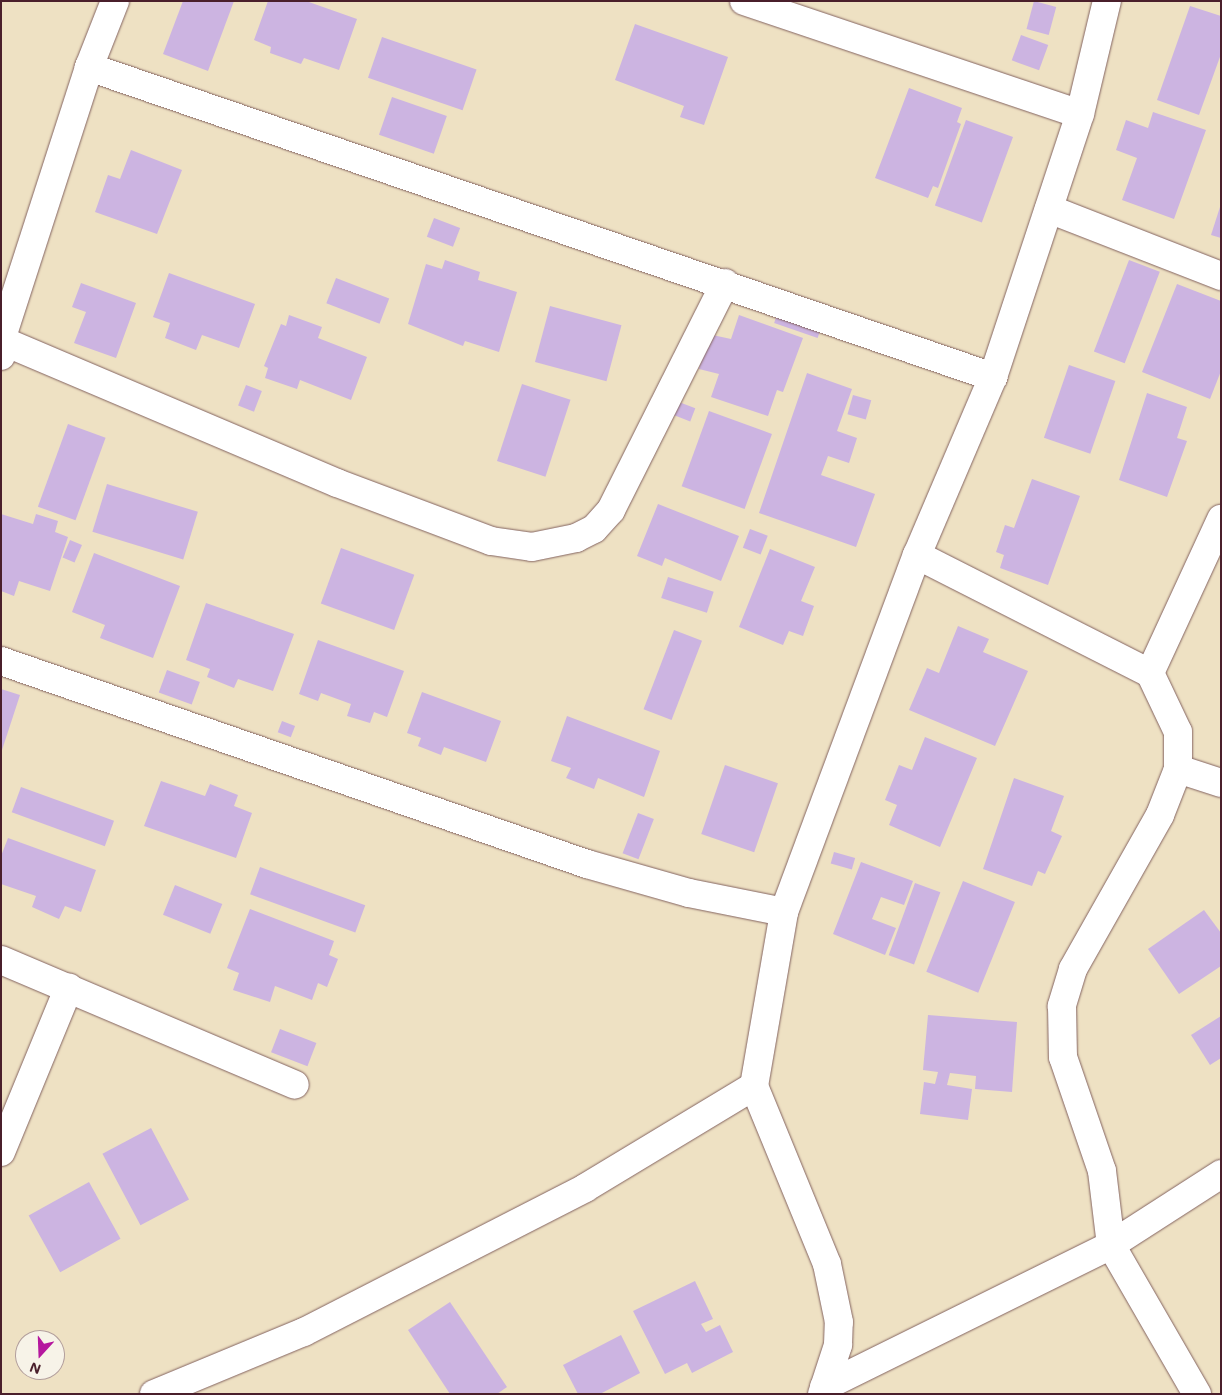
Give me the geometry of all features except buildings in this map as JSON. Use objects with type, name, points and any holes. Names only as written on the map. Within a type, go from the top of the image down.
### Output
[{"type":"street","points":[[744,1],[1080,114]]},
{"type":"street","points":[[823,1390],[838,1346],[839,1322],[827,1264],[754,1086],[784,912],[917,555],[993,377],[1080,114],[1107,1]]},
{"type":"street","points":[[111,2],[2,337],[3,349],[337,483],[491,541],[532,547],[576,538],[594,529],[611,510],[724,283]]},
{"type":"street","points":[[89,67],[724,283],[993,377]]},
{"type":"street","points":[[1049,209],[1221,276]]},
{"type":"street","points":[[1150,672],[1221,519]]},
{"type":"street","points":[[917,555],[1150,672],[1178,732],[1178,769],[1160,815],[1073,969],[1062,1006],[1064,1057],[1102,1170],[1110,1245],[1197,1394]]},
{"type":"street","points":[[1,661],[587,864],[689,893],[784,912]]},
{"type":"street","points":[[1178,769],[1221,783]]},
{"type":"street","points":[[1,960],[69,987],[295,1085]]},
{"type":"street","points":[[1,1152],[69,987]]},
{"type":"street","points":[[154,1394],[304,1332],[577,1192],[754,1086]]},
{"type":"street","points":[[823,1390],[1110,1245],[1221,1174]]}]
